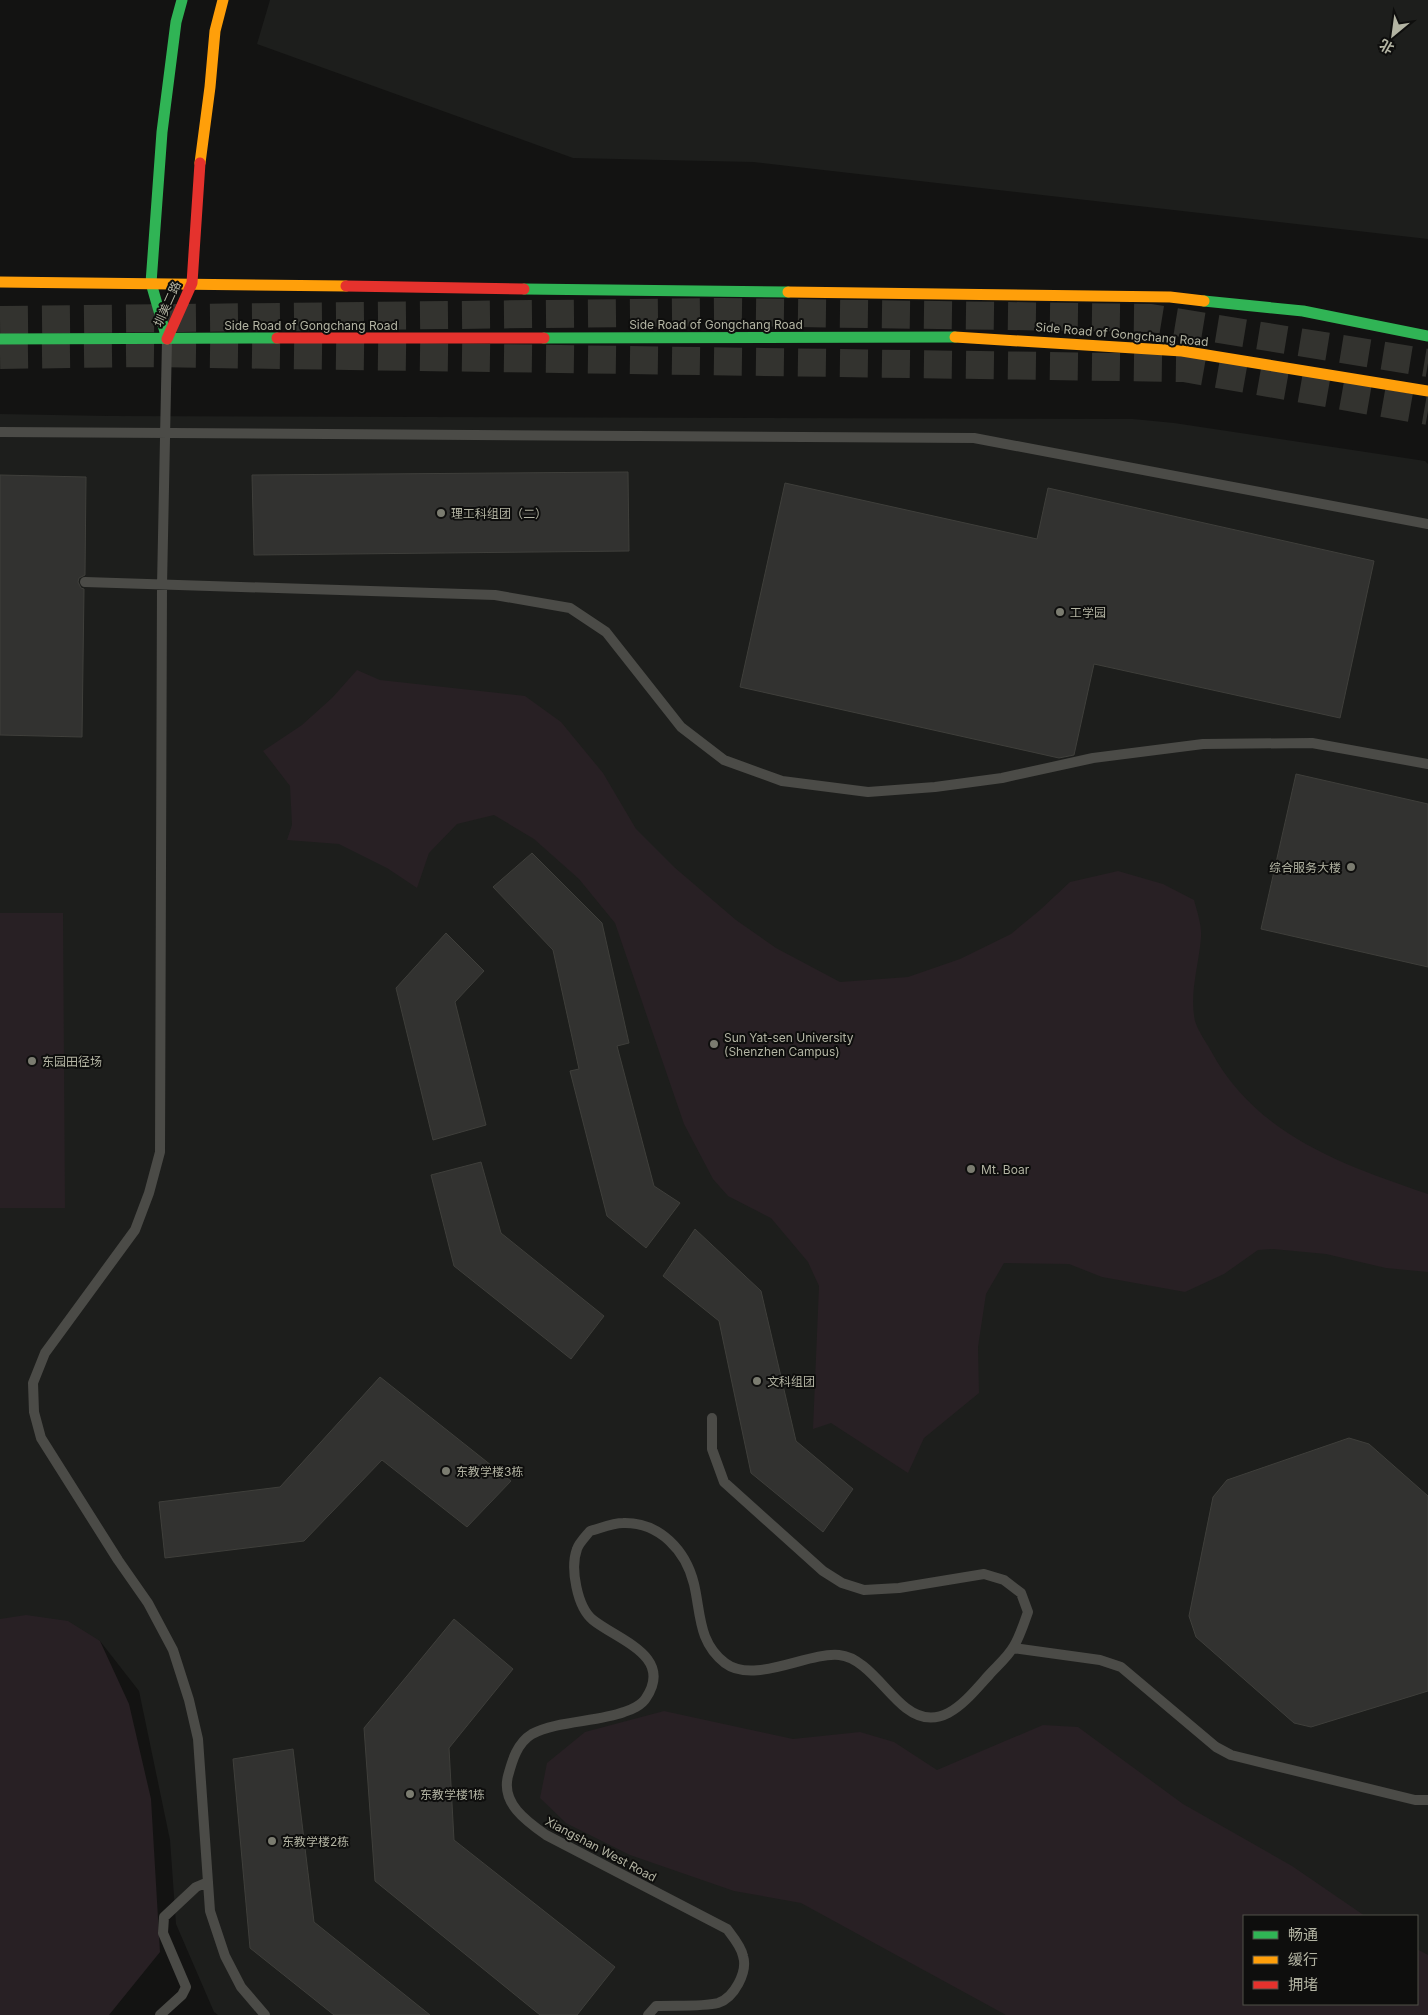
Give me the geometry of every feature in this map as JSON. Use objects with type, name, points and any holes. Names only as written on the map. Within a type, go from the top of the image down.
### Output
[{"type":"main road","name":"圳美二路","points":[[167,339],[151,283],[162,132],[176,22],[182,0]]},
{"type":"main road","name":"圳美二路","points":[[167,339],[192,283],[201,143],[210,87],[215,31],[223,0]]},
{"type":"main road","points":[[0,282],[192,283],[1170,298],[1302,311],[1428,336]]},
{"type":"main road","name":"Side Road of Gongchang Road","points":[[0,339],[963,337],[1182,351],[1375,380],[1428,391]]},
{"type":"lane","points":[[167,339],[162,586],[160,1152],[149,1193],[135,1230],[45,1353],[33,1383],[34,1412],[41,1438],[118,1560],[148,1603],[173,1650],[189,1700],[198,1739],[210,1910],[225,1956],[241,1987],[265,2015]]},
{"type":"lane","points":[[0,432],[974,438],[1428,524]]},
{"type":"lane","points":[[84,582],[162,586],[495,595],[570,608],[606,632],[681,726],[724,760],[782,781],[868,792],[935,787],[1002,778],[1093,758],[1204,744],[1312,743],[1428,764]]},
{"type":"lane","name":"Xiangshan West Road","points":[[648,2015],[656,2006],[719,2003],[735,1990],[743,1974],[744,1956],[735,1938],[727,1929],[546,1834],[527,1822],[517,1811],[508,1796],[507,1780],[512,1759],[522,1743],[532,1734],[550,1728],[616,1715],[630,1710],[646,1700],[653,1682],[652,1663],[619,1636],[592,1619],[577,1593],[574,1575],[577,1549],[590,1531],[624,1523],[652,1528],[665,1535],[682,1554],[694,1583],[702,1632],[713,1650],[726,1664],[746,1670],[762,1670],[825,1655],[841,1655],[855,1660],[868,1670],[894,1698],[907,1709],[920,1716],[938,1717],[960,1707],[1013,1648],[1028,1612],[1020,1593],[1004,1580],[984,1574],[898,1588],[864,1590],[842,1582],[823,1571],[724,1482],[712,1449],[712,1418]]},
{"type":"lane","points":[[1013,1648],[1100,1660],[1121,1667],[1216,1747],[1231,1755],[1415,1800],[1428,1800]]},
{"type":"lane","points":[[160,2015],[182,1995],[186,1987],[163,1933],[164,1917],[196,1887],[208,1882]]},
{"type":"shaded area","points":[[270,0],[1428,0],[1428,239],[753,162],[573,158],[257,44]]},
{"type":"shaded area","name":"Sun Yat-sen University (Shenzhen Campus)","points":[[0,414],[109,416],[1133,419],[1174,423],[1425,461],[1428,464],[1428,2015],[218,2015],[214,2012],[176,1924],[170,1840],[139,1691],[100,1641],[0,1633]]},
{"type":"shaded area","points":[[357,670],[380,680],[525,696],[561,722],[603,773],[636,829],[674,867],[736,920],[776,948],[840,982],[908,977],[960,959],[1011,934],[1070,882],[1118,871],[1163,884],[1194,900],[1201,933],[1193,1010],[1196,1025],[1211,1051],[1230,1080],[1252,1105],[1277,1126],[1304,1143],[1334,1158],[1428,1194],[1428,1272],[1386,1268],[1326,1254],[1273,1249],[1258,1250],[1224,1274],[1185,1292],[1102,1277],[1069,1264],[1004,1263],[986,1294],[978,1347],[979,1393],[924,1438],[908,1473],[831,1423],[813,1429],[819,1286],[808,1262],[771,1218],[728,1196],[713,1179],[684,1124],[615,923],[579,879],[534,839],[494,815],[457,824],[429,853],[417,888],[387,868],[339,844],[287,840],[292,825],[290,786],[263,751],[302,725],[332,698]]},
{"type":"shaded area","name":"东园田径场","points":[[0,913],[63,913],[65,1208],[0,1208]]},
{"type":"shaded area","points":[[26,1615],[68,1621],[100,1641],[129,1704],[151,1799],[160,1952],[109,2015],[0,2015],[0,1619]]},
{"type":"shaded area","points":[[664,1711],[793,1739],[860,1732],[894,1742],[937,1770],[1043,1725],[1078,1727],[1183,1804],[1292,1866],[1364,1915],[1243,1915],[1243,2005],[1418,2005],[1418,1950],[1428,1955],[1428,2015],[1006,2015],[801,1903],[734,1891],[630,1855],[566,1823],[540,1798],[547,1763],[585,1732]]},
{"type":"building","name":"理工科组团（二）","points":[[628,472],[629,551],[254,555],[252,475]]},
{"type":"building","points":[[0,475],[86,477],[85,575],[79,578],[78,582],[81,588],[84,589],[82,737],[0,735]]},
{"type":"building","name":"工学园","points":[[785,483],[1037,539],[1048,488],[1374,561],[1340,718],[1094,664],[1074,755],[1059,758],[740,687]]},
{"type":"building","name":"综合服务大楼","points":[[1296,774],[1428,804],[1428,967],[1261,929]]},
{"type":"building","points":[[532,853],[602,923],[629,1043],[617,1046],[654,1186],[680,1203],[646,1248],[607,1216],[570,1071],[579,1069],[553,950],[493,887]]},
{"type":"building","points":[[446,933],[484,971],[455,1002],[486,1125],[433,1140],[396,988]]},
{"type":"building","points":[[481,1162],[501,1233],[604,1316],[571,1359],[454,1266],[431,1175]]},
{"type":"building","name":"文科组团","points":[[695,1229],[761,1291],[796,1441],[853,1489],[823,1532],[751,1473],[719,1321],[663,1276]]},
{"type":"building","name":"东教学楼3栋","points":[[380,1377],[511,1481],[467,1527],[382,1460],[304,1541],[165,1558],[159,1502],[280,1487]]},
{"type":"building","points":[[1349,1438],[1369,1444],[1428,1496],[1428,1691],[1311,1727],[1294,1723],[1196,1637],[1189,1616],[1213,1497],[1227,1480]]},
{"type":"building","name":"东教学楼1栋","points":[[454,1619],[513,1669],[449,1748],[454,1840],[615,1967],[577,2015],[540,2015],[375,1881],[364,1728]]},
{"type":"building","name":"东教学楼2栋","points":[[293,1749],[314,1922],[430,2015],[334,2015],[250,1948],[233,1759]]},
{"type":"tunnel","points":[[0,320],[722,312],[1151,318],[1428,363]]},
{"type":"tunnel","points":[[0,355],[142,353],[1184,368],[1428,411]]},
{"type":"traffic: fast","points":[[167,339],[151,283],[162,132],[176,22],[182,0]]},
{"type":"traffic: fast","points":[[524,289],[788,292]]},
{"type":"traffic: fast","points":[[1204,301],[1303,311],[1428,336]]},
{"type":"traffic: fast","points":[[544,338],[955,337]]},
{"type":"traffic: fast","points":[[0,339],[277,338]]},
{"type":"traffic: slow","points":[[200,163],[215,31],[223,0]]},
{"type":"traffic: slow","points":[[0,282],[346,286]]},
{"type":"traffic: slow","points":[[788,292],[1170,297],[1204,301]]},
{"type":"traffic: slow","points":[[955,337],[1182,351],[1428,391]]},
{"type":"traffic: jam","points":[[167,339],[192,283],[200,163]]},
{"type":"traffic: jam","points":[[346,286],[524,289]]},
{"type":"traffic: jam","points":[[277,338],[544,338]]},
{"type":"place","name":"理工科组团（二）","points":[[441,513]]},
{"type":"place","name":"工学园","points":[[1060,612]]},
{"type":"place","name":"综合服务大楼","points":[[1351,867]]},
{"type":"place","name":"Sun Yat-sen University (Shenzhen Campus)","points":[[714,1044]]},
{"type":"place","name":"东园田径场","points":[[32,1061]]},
{"type":"place","name":"Mt. Boar","points":[[971,1169]]},
{"type":"place","name":"文科组团","points":[[757,1381]]},
{"type":"place","name":"东教学楼3栋","points":[[446,1471]]},
{"type":"place","name":"东教学楼1栋","points":[[410,1794]]},
{"type":"place","name":"东教学楼2栋","points":[[272,1841]]}]
